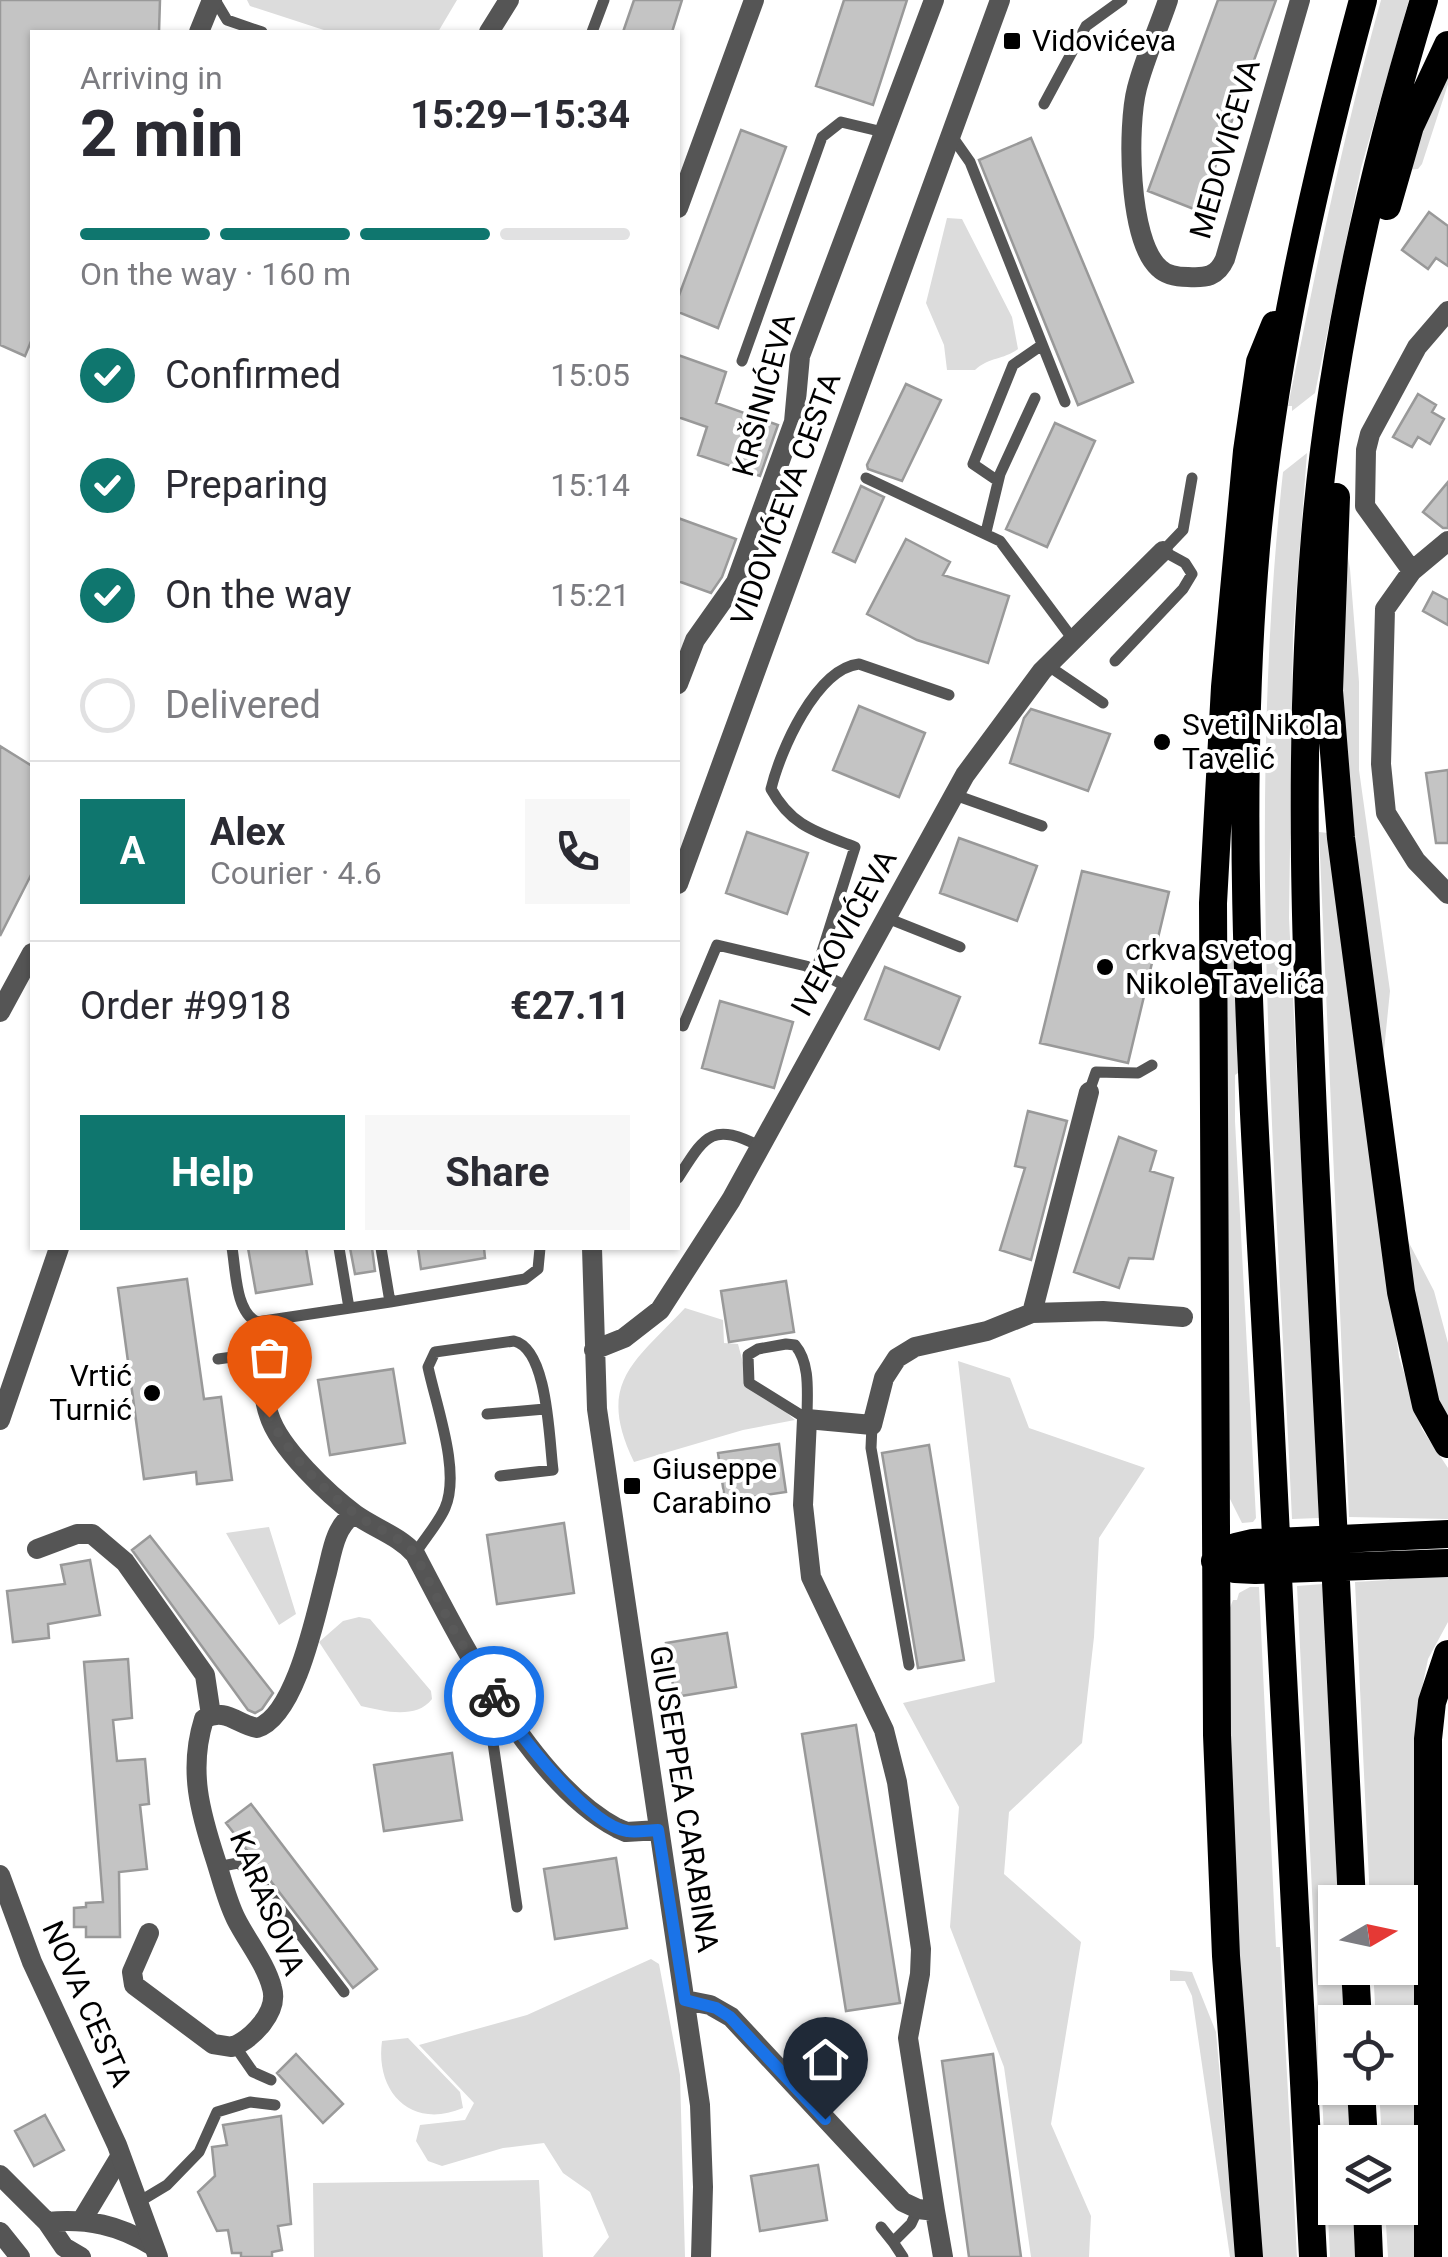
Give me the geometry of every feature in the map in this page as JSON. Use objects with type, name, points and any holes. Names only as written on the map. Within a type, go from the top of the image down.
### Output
[{"type":"highway","points":[[1313,2257],[1248,926],[1249,676],[1263,482],[1258,443],[1260,362],[1277,321],[1289,304],[1363,0]]},
{"type":"highway","points":[[1351,1885],[1305,937],[1306,676],[1315,533],[1333,421],[1383,148],[1424,0]]},
{"type":"highway","points":[[1346,366],[1410,126],[1448,45]]},
{"type":"highway","points":[[1333,421],[1336,514]]},
{"type":"highway","points":[[1333,421],[1336,514],[1329,690],[1341,838],[1400,1292],[1426,1406],[1448,1444]]},
{"type":"highway","points":[[1249,2257],[1220,1872],[1213,903],[1225,687],[1242,506],[1258,443]]},
{"type":"highway","points":[[1215,1561],[1235,1569],[1254,1557],[1360,1550],[1448,1534]]},
{"type":"highway","points":[[1360,1550],[1448,1563]]},
{"type":"highway","points":[[1428,2257],[1432,1702],[1448,1654]]},
{"type":"highway","points":[[1368,2225],[1369,2257]]},
{"type":"street","points":[[200,30],[214,0]]},
{"type":"street","points":[[490,30],[509,0]]},
{"type":"street","points":[[680,203],[754,0]]},
{"type":"street","name":"KRŠINIĆEVA","points":[[680,679],[695,640],[736,582],[794,422],[800,356],[934,0]]},
{"type":"street","name":"VIDOVIĆEVA CESTA","points":[[680,879],[1000,0]]},
{"type":"street","name":"MEDOVIĆEVA","points":[[1168,0],[1146,56],[1132,113],[1135,200],[1151,260],[1162,272],[1208,278],[1219,272],[1225,259],[1300,0]]},
{"type":"street","points":[[1412,571],[1365,506],[1366,450],[1375,424],[1415,350],[1448,312]]},
{"type":"street","points":[[1448,541],[1412,571],[1385,609],[1381,764],[1386,813],[1416,861],[1448,894]]},
{"type":"street","name":"IVEKOVIĆEVA","points":[[594,1350],[624,1338],[660,1310],[761,1147],[976,760],[1047,665],[1164,551]]},
{"type":"street","points":[[0,1012],[30,957]]},
{"type":"street","points":[[1032,1313],[1089,1092]]},
{"type":"street","points":[[0,1420],[58,1250]]},
{"type":"street","points":[[592,1250],[594,1350]]},
{"type":"street","points":[[943,2257],[926,2210],[908,2038],[921,1949],[897,1782],[884,1730],[811,1577],[802,1505],[807,1419],[872,1425],[884,1378],[897,1358],[915,1347],[987,1332],[1032,1313],[1103,1310],[1182,1316]]},
{"type":"street","points":[[294,1347],[262,1353],[269,1417],[282,1440],[354,1514],[415,1554],[453,1629],[508,1718],[591,1811],[626,1832],[658,1830]]},
{"type":"street","name":"GIUSEPPEA CARABINA","points":[[594,1350],[608,1492],[685,2000],[702,2146],[700,2257]]},
{"type":"street","points":[[37,1549],[77,1534],[92,1534],[125,1562],[205,1675],[211,1715],[219,1712],[258,1728],[266,1726],[286,1704],[338,1532],[354,1514]]},
{"type":"street","name":"KARASOVA","points":[[211,1715],[204,1719],[195,1755],[200,1814],[234,1916],[272,1987],[272,2005],[262,2023],[235,2046]]},
{"type":"street","name":"NOVA CESTA","points":[[0,1874],[32,1962],[120,2157],[156,2251]]},
{"type":"street","points":[[148,1933],[132,1972],[134,1985],[213,2044],[235,2046]]},
{"type":"street","points":[[685,2000],[716,2008],[730,2017],[903,2202],[926,2210]]},
{"type":"street","points":[[82,2220],[120,2157]]},
{"type":"street","points":[[0,2175],[48,2222],[64,2246],[81,2257]]},
{"type":"street","points":[[48,2222],[82,2220],[128,2230],[156,2251]]},
{"type":"street","points":[[0,2232],[20,2257]]},
{"type":"street","points":[[130,2257],[156,2251]]},
{"type":"lane","points":[[214,0],[226,20],[256,30]]},
{"type":"lane","points":[[593,30],[604,0]]},
{"type":"lane","points":[[1044,104],[1086,26],[1122,0]]},
{"type":"lane","points":[[742,361],[822,137],[841,122],[883,132]]},
{"type":"lane","points":[[951,135],[970,162],[1064,402]]},
{"type":"lane","points":[[998,481],[972,464],[1013,365],[1042,345]]},
{"type":"lane","points":[[986,532],[998,481],[1035,398]]},
{"type":"lane","points":[[866,478],[986,532],[1011,554],[1072,638]]},
{"type":"lane","points":[[1115,660],[1183,589],[1192,574],[1186,564],[1164,551],[1183,530],[1192,478]]},
{"type":"lane","points":[[816,971],[855,846],[812,830],[783,810],[771,789],[776,768],[812,699],[837,670],[846,666],[859,664],[949,695]]},
{"type":"lane","points":[[1047,665],[1103,703]]},
{"type":"lane","points":[[954,794],[1042,826]]},
{"type":"lane","points":[[887,918],[960,947]]},
{"type":"lane","points":[[683,1026],[718,945],[816,971],[848,988]]},
{"type":"lane","points":[[1089,1092],[1096,1072],[1138,1074],[1152,1065]]},
{"type":"lane","points":[[680,1175],[701,1141],[716,1133],[729,1133],[761,1147]]},
{"type":"lane","points":[[232,1250],[242,1306],[248,1318],[257,1322],[524,1279],[538,1269],[540,1250]]},
{"type":"lane","points":[[339,1250],[349,1308]]},
{"type":"lane","points":[[382,1250],[390,1302]]},
{"type":"lane","points":[[415,1554],[445,1508],[450,1490],[450,1472],[428,1368],[435,1352],[514,1341],[523,1343],[534,1357],[553,1470],[500,1476]]},
{"type":"lane","points":[[786,1344],[799,1348],[808,1385],[807,1419],[749,1383],[748,1354],[786,1344]]},
{"type":"lane","points":[[218,1359],[262,1353]]},
{"type":"lane","points":[[487,1414],[545,1409]]},
{"type":"lane","points":[[872,1425],[871,1448],[909,1665]]},
{"type":"lane","points":[[508,1718],[492,1736],[517,1907]]},
{"type":"lane","points":[[218,1867],[238,1864],[254,1874],[344,1992]]},
{"type":"lane","points":[[235,2046],[253,2072],[271,2080]]},
{"type":"lane","points":[[137,2202],[167,2185],[199,2152],[217,2112],[250,2102],[275,2105]]},
{"type":"lane","points":[[893,2242],[926,2210]]},
{"type":"lane","points":[[881,2226],[902,2257]]},
{"type":"shaded area","points":[[247,0],[457,0],[439,30],[324,30],[250,6]]},
{"type":"shaded area","points":[[1381,0],[1409,0],[1361,168],[1315,393],[1292,411],[1292,406],[1288,406],[1320,253]]},
{"type":"shaded area","points":[[1448,67],[1448,84],[1422,164],[1418,169],[1406,170]]},
{"type":"shaded area","points":[[947,218],[962,219],[1012,317],[1018,349],[975,370],[947,370],[944,345],[926,303]]},
{"type":"shaded area","points":[[1307,453],[1293,636],[1289,918],[1319,1518],[1292,1519],[1267,996],[1266,734],[1283,472]]},
{"type":"shaded area","points":[[1346,547],[1359,682],[1359,770],[1390,991],[1382,1070],[1338,700]]},
{"type":"shaded area","points":[[1319,832],[1328,833],[1399,1357],[1422,1429],[1448,1468],[1448,1519],[1349,1517]]},
{"type":"shaded area","points":[[1226,943],[1234,948],[1238,1073],[1235,1121],[1256,1518],[1242,1523],[1225,1489]]},
{"type":"shaded area","points":[[1406,1237],[1434,1291],[1448,1343],[1448,1426],[1420,1343]]},
{"type":"shaded area","points":[[685,1308],[723,1320],[724,1343],[738,1344],[747,1378],[795,1420],[743,1430],[634,1462],[623,1435],[620,1393],[636,1360]]},
{"type":"shaded area","points":[[958,1361],[1010,1378],[1029,1428],[1145,1468],[1099,1538],[1094,1637],[1082,1743],[1009,1812],[1004,1874],[1081,1942],[1051,2124],[1091,2216],[1089,2257],[1031,2257],[1004,2067],[950,1927],[959,1807],[903,1703],[995,1682]]},
{"type":"shaded area","points":[[269,1527],[296,1614],[279,1625],[226,1533]]},
{"type":"shaded area","points":[[1392,1574],[1448,1576],[1448,1622],[1428,1659],[1420,1698],[1420,2257],[1388,2257],[1386,2225],[1418,2225],[1418,2125],[1381,2125],[1380,2105],[1418,2105],[1418,2005],[1375,2005],[1374,1985],[1418,1985],[1418,1885],[1369,1885],[1355,1582],[1389,1580]]},
{"type":"shaded area","points":[[1323,1584],[1337,1885],[1318,1885],[1318,1985],[1342,1985],[1343,2005],[1318,2005],[1318,2013],[1297,1586]]},
{"type":"shaded area","points":[[1250,1587],[1259,1587],[1276,1947],[1280,1947],[1297,2257],[1261,2257],[1236,1971],[1226,1618],[1233,1600]]},
{"type":"shaded area","points":[[370,1619],[431,1691],[432,1699],[425,1706],[399,1712],[361,1706],[319,1642],[343,1621]]},
{"type":"shaded area","points":[[651,1959],[659,1964],[680,2075],[685,2257],[593,2257],[609,2237],[590,2192],[563,2173],[544,2143],[503,2148],[442,2166],[428,2161],[416,2141],[420,2125],[465,2120],[474,2103],[419,2045],[527,2015]]},
{"type":"shaded area","points":[[1170,1970],[1192,1972],[1216,2032],[1236,2257],[1230,2257],[1192,1996],[1185,1981],[1170,1981]]},
{"type":"shaded area","points":[[408,2038],[460,2092],[463,2108],[427,2114],[400,2102],[384,2076],[382,2041]]},
{"type":"shaded area","points":[[1323,2105],[1348,2105],[1349,2125],[1324,2125]]},
{"type":"shaded area","points":[[539,2180],[543,2257],[314,2257],[313,2183]]},
{"type":"shaded area","points":[[1328,2225],[1354,2225],[1355,2257],[1330,2257]]},
{"type":"building","points":[[0,0],[160,0],[159,30],[30,30],[30,344],[25,356],[0,345]]},
{"type":"building","points":[[634,0],[682,0],[673,30],[624,30]]},
{"type":"building","points":[[844,0],[907,0],[873,105],[816,86]]},
{"type":"building","points":[[1218,0],[1276,0],[1199,211],[1148,191]]},
{"type":"building","points":[[741,130],[786,147],[718,328],[680,313],[680,293]]},
{"type":"building","points":[[1031,138],[1133,382],[1078,405],[979,160]]},
{"type":"building","points":[[1429,212],[1448,226],[1448,266],[1436,258],[1428,269],[1402,250]]},
{"type":"building","points":[[680,356],[726,372],[716,403],[778,425],[760,476],[698,455],[707,427],[680,418]]},
{"type":"building","points":[[906,384],[941,400],[902,481],[868,469],[867,465]]},
{"type":"building","points":[[1418,394],[1436,405],[1432,412],[1444,419],[1430,444],[1418,437],[1412,447],[1393,437]]},
{"type":"building","points":[[1055,423],[1095,441],[1047,547],[1006,529]]},
{"type":"building","points":[[1448,482],[1448,528],[1443,528],[1423,512]]},
{"type":"building","points":[[861,486],[884,497],[855,562],[833,552]]},
{"type":"building","points":[[680,519],[736,539],[722,577],[711,593],[680,582]]},
{"type":"building","points":[[906,539],[950,562],[943,575],[1009,596],[988,663],[917,640],[867,614]]},
{"type":"building","points":[[1433,592],[1448,600],[1448,625],[1423,611]]},
{"type":"building","points":[[859,706],[925,733],[899,797],[833,770]]},
{"type":"building","points":[[1031,709],[1110,734],[1088,791],[1010,763],[1024,718]]},
{"type":"building","points":[[0,746],[30,765],[30,877],[0,936]]},
{"type":"building","points":[[1448,770],[1448,843],[1436,843],[1426,773]]},
{"type":"building","points":[[747,832],[808,853],[787,914],[726,893]]},
{"type":"building","points":[[959,838],[1037,866],[1017,921],[940,893]]},
{"type":"building","name":"crkva svetog Nikole Tavelića","points":[[1082,871],[1169,892],[1128,1063],[1040,1043]]},
{"type":"building","points":[[885,967],[960,997],[939,1049],[865,1019]]},
{"type":"building","points":[[720,1001],[793,1022],[774,1088],[702,1068]]},
{"type":"building","points":[[1028,1111],[1067,1121],[1031,1260],[1000,1250],[1025,1168],[1015,1166]]},
{"type":"building","points":[[1119,1137],[1156,1151],[1150,1171],[1173,1178],[1153,1259],[1129,1258],[1119,1288],[1074,1272]]},
{"type":"building","points":[[248,1250],[306,1250],[312,1284],[256,1293]]},
{"type":"building","points":[[350,1250],[372,1250],[375,1271],[355,1274]]},
{"type":"building","points":[[418,1250],[484,1250],[485,1258],[421,1269]]},
{"type":"building","points":[[187,1279],[204,1399],[221,1397],[232,1480],[197,1484],[196,1472],[144,1479],[118,1288]]},
{"type":"building","points":[[786,1281],[794,1332],[729,1342],[721,1291]]},
{"type":"building","points":[[393,1369],[405,1443],[330,1455],[318,1380]]},
{"type":"building","points":[[779,1444],[786,1492],[725,1501],[718,1453]]},
{"type":"building","points":[[929,1445],[964,1660],[918,1668],[882,1453]]},
{"type":"building","points":[[564,1523],[574,1593],[497,1604],[487,1535]]},
{"type":"building","points":[[150,1536],[273,1693],[262,1709],[255,1713],[248,1710],[132,1550]]},
{"type":"building","points":[[90,1560],[100,1615],[48,1624],[49,1638],[13,1642],[7,1591],[65,1584],[61,1565]]},
{"type":"building","points":[[727,1633],[736,1687],[675,1697],[666,1643]]},
{"type":"building","points":[[128,1659],[132,1718],[113,1720],[117,1761],[145,1759],[149,1804],[140,1805],[147,1869],[119,1872],[120,1937],[86,1937],[86,1927],[74,1927],[74,1908],[103,1902],[84,1662]]},
{"type":"building","points":[[856,1725],[900,2003],[846,2011],[802,1734]]},
{"type":"building","points":[[452,1753],[462,1820],[384,1831],[374,1765]]},
{"type":"building","points":[[251,1804],[377,1969],[353,1988],[226,1823]]},
{"type":"building","points":[[616,1858],[627,1928],[555,1939],[544,1869]]},
{"type":"building","points":[[296,2054],[343,2104],[323,2123],[277,2073]]},
{"type":"building","points":[[993,2054],[1021,2257],[969,2257],[942,2061]]},
{"type":"building","points":[[45,2115],[64,2150],[34,2166],[15,2131]]},
{"type":"building","points":[[281,2116],[291,2224],[278,2226],[282,2250],[272,2252],[272,2257],[241,2257],[241,2253],[232,2253],[228,2230],[217,2231],[198,2192],[215,2176],[212,2147],[227,2145],[223,2125]]},
{"type":"building","points":[[818,2165],[827,2220],[760,2231],[751,2176]]},
{"type":"way so far","points":[[269,1417],[302,1464],[354,1514],[415,1554],[453,1629],[494,1696]]},
{"type":"place","name":"Vidovićeva","points":[[1012,41]]},
{"type":"place","name":"Sveti Nikola Tavelić","points":[[1162,742]]},
{"type":"place","name":"crkva svetog Nikole Tavelića","points":[[1105,967]]},
{"type":"place","name":"Vrtić Turnić","points":[[152,1393]]},
{"type":"place","name":"Giuseppe Carabino","points":[[632,1486]]},
{"type":"route","points":[[494,1696],[538,1756],[591,1811],[626,1832],[658,1830],[685,2000],[716,2008],[730,2017],[825,2119]]}]
